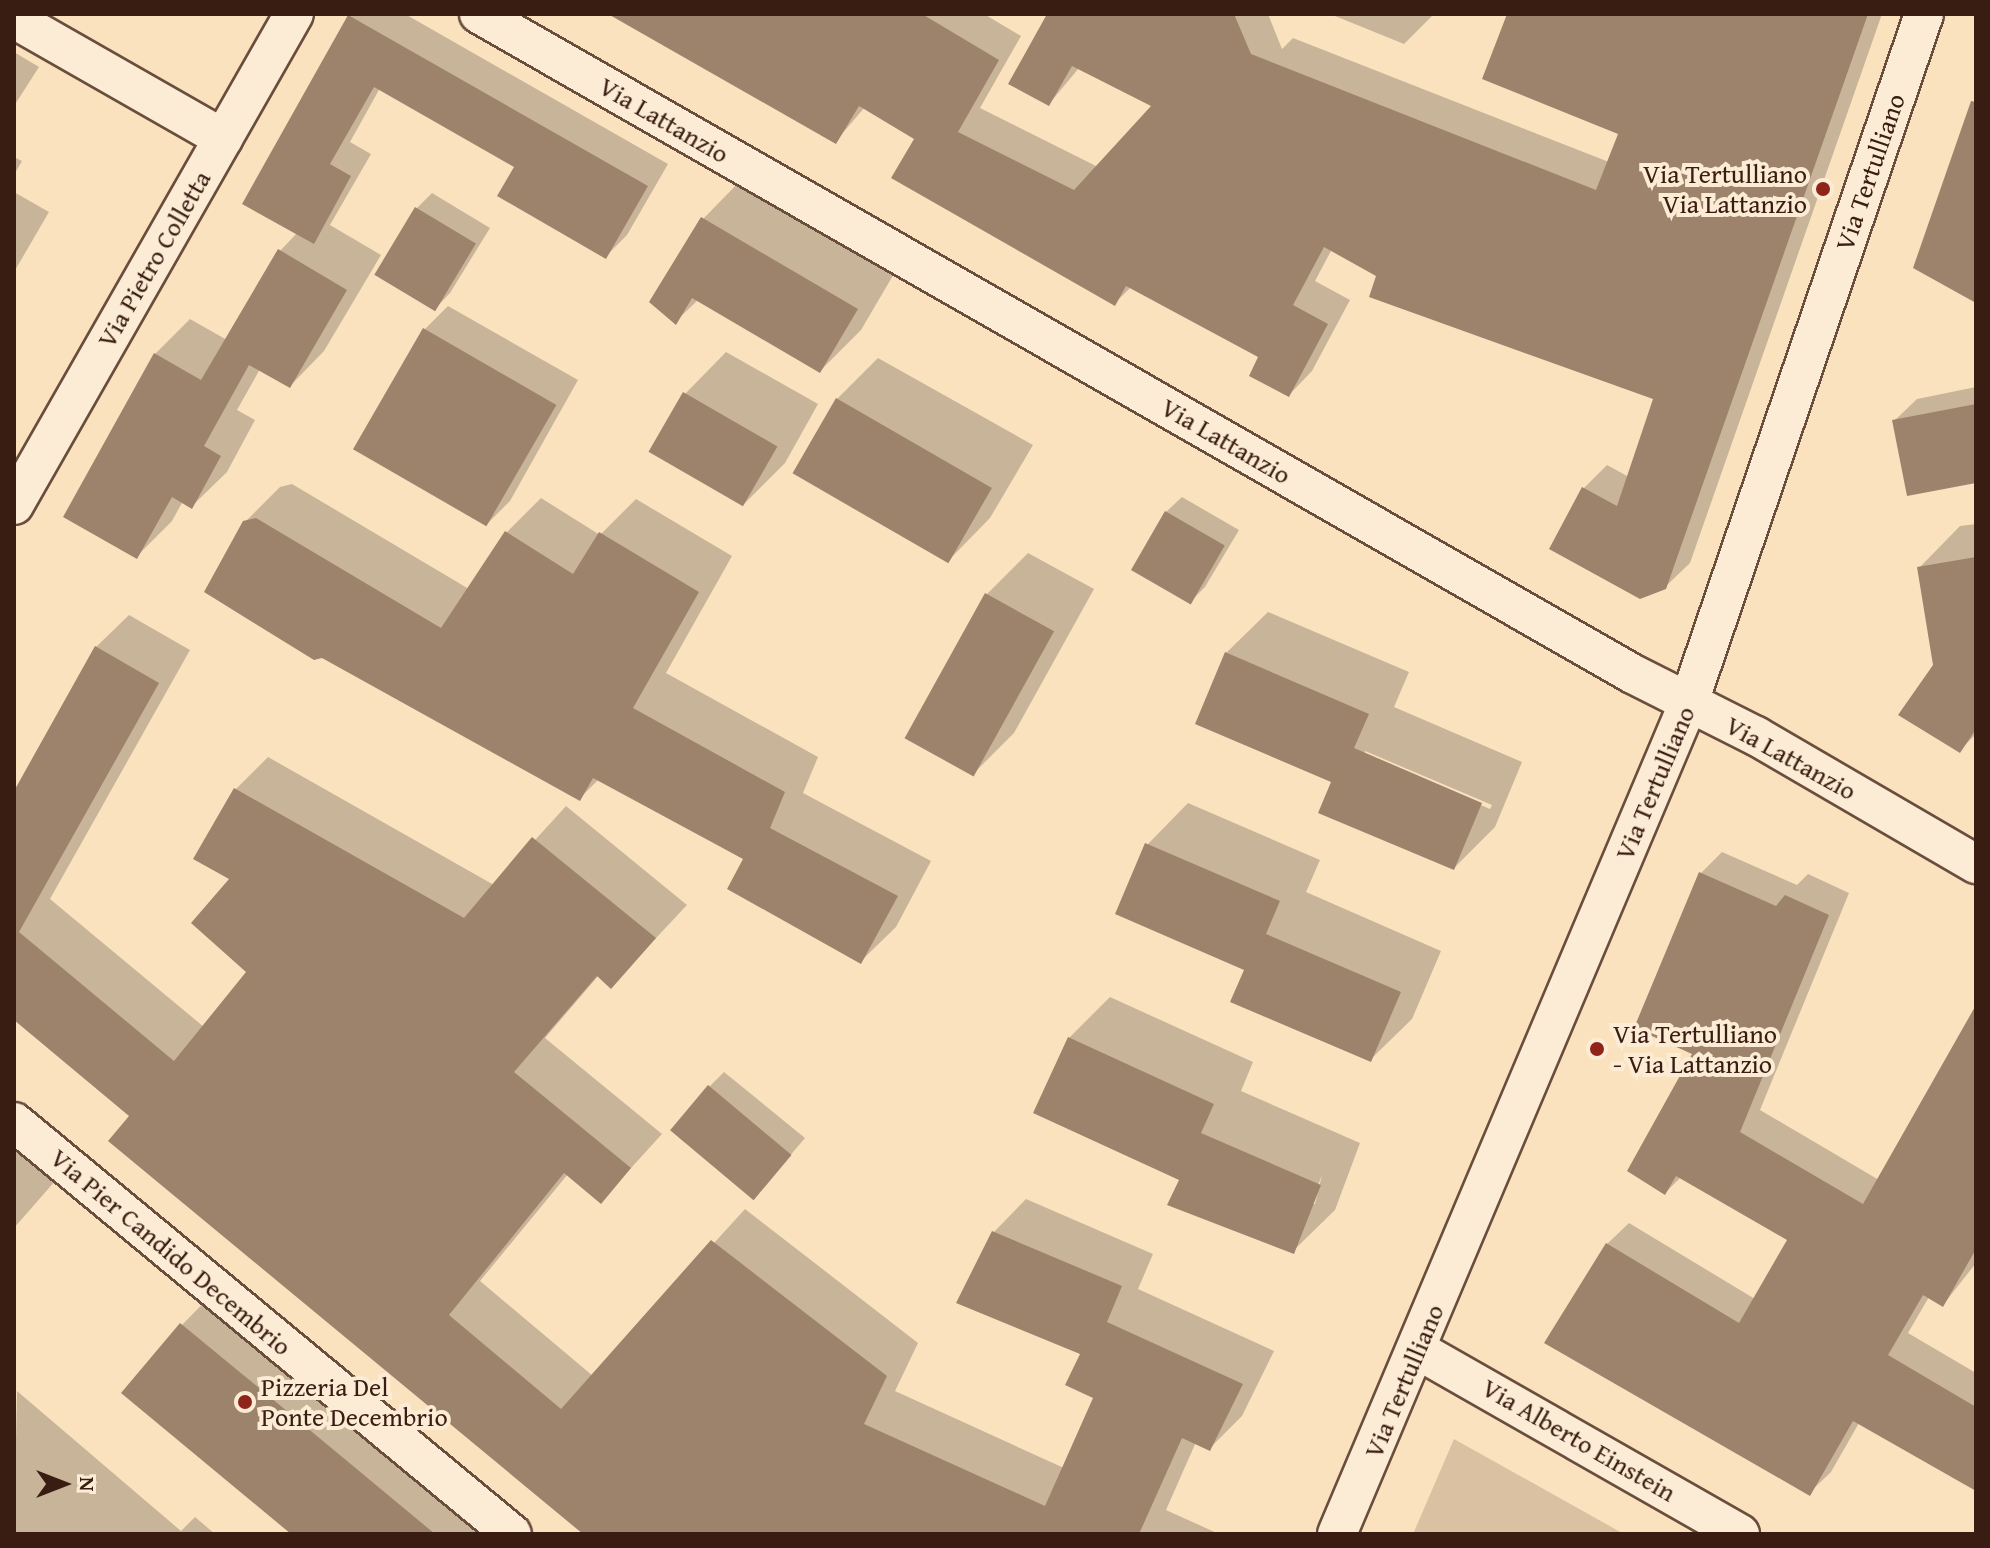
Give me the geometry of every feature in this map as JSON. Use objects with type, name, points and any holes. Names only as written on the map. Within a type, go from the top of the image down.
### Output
[{"type":"street","name":"Via Pietro Colletta","points":[[14,505],[294,14]]},
{"type":"street","name":"Via Lattanzio","points":[[479,14],[1976,864]]},
{"type":"street","name":"Via Tertulliano","points":[[1337,1534],[1689,702],[1924,14]]},
{"type":"street","points":[[14,19],[223,138]]},
{"type":"street","name":"Via Pier Candido Decembrio","points":[[14,1122],[512,1534]]},
{"type":"street","name":"Via Alberto Einstein","points":[[1416,1349],[1740,1534]]},
{"type":"shaded area","points":[[1454,1439],[1624,1534],[1413,1534]]},
{"type":"building","points":[[608,14],[922,14],[999,60],[958,132],[1074,190],[1151,106],[1072,66],[1049,106],[1008,84],[1047,14],[1234,14],[1251,54],[1596,190],[1618,134],[1482,79],[1507,14],[1868,14],[1666,589],[1640,599],[1549,549],[1582,487],[1617,506],[1653,399],[1369,297],[1376,276],[1324,247],[1293,305],[1328,324],[1289,397],[1249,376],[1258,357],[1126,286],[1115,306],[891,178],[914,139],[859,106],[836,144]]},
{"type":"building","points":[[348,15],[648,186],[606,259],[497,196],[514,167],[374,87],[330,164],[351,176],[314,244],[242,204]]},
{"type":"building","points":[[1971,101],[1976,102],[1976,303],[1913,268]]},
{"type":"building","points":[[415,207],[476,244],[435,311],[374,275]]},
{"type":"building","points":[[701,217],[858,309],[820,373],[692,298],[676,325],[649,302]]},
{"type":"building","points":[[278,249],[347,290],[290,388],[249,365],[204,446],[221,456],[192,509],[172,497],[137,559],[63,517],[154,353],[201,380]]},
{"type":"building","points":[[423,328],[556,405],[486,526],[353,449]]},
{"type":"building","points":[[683,392],[777,446],[743,506],[648,452]]},
{"type":"building","points":[[836,398],[992,488],[948,563],[792,473]]},
{"type":"building","points":[[1976,404],[1976,483],[1907,496],[1892,420]]},
{"type":"building","points":[[1165,511],[1225,546],[1191,604],[1131,570]]},
{"type":"building","points":[[256,518],[441,628],[505,531],[573,574],[599,532],[699,592],[633,708],[785,792],[770,828],[898,896],[861,964],[727,889],[743,859],[593,778],[580,801],[322,658],[314,660],[204,592],[243,521]]},
{"type":"building","points":[[1976,557],[1976,729],[1960,753],[1898,715],[1933,665],[1917,567]]},
{"type":"building","points":[[985,593],[1054,631],[974,776],[905,738]]},
{"type":"building","points":[[95,646],[159,683],[19,932],[174,1061],[246,972],[191,923],[229,879],[193,859],[234,788],[464,918],[532,837],[656,938],[611,989],[597,976],[514,1072],[631,1168],[601,1204],[564,1173],[449,1315],[561,1409],[711,1240],[887,1376],[864,1424],[1045,1506],[1093,1398],[1065,1385],[1080,1354],[956,1303],[992,1231],[1122,1286],[1107,1322],[1243,1384],[1210,1451],[1182,1438],[1139,1534],[583,1534],[108,1141],[129,1116],[14,1020],[14,791]]},
{"type":"building","points":[[1225,652],[1369,714],[1354,748],[1482,803],[1454,870],[1318,813],[1331,782],[1195,724]]},
{"type":"building","points":[[1145,843],[1280,901],[1266,934],[1401,992],[1371,1062],[1230,1002],[1244,970],[1115,914]]},
{"type":"building","points":[[1699,872],[1776,906],[1785,895],[1829,915],[1740,1132],[1863,1204],[1976,1005],[1976,1249],[1943,1307],[1923,1295],[1888,1355],[1976,1407],[1976,1491],[1853,1421],[1810,1496],[1544,1343],[1606,1243],[1739,1323],[1787,1240],[1676,1176],[1665,1195],[1627,1171],[1692,1054],[1634,1028]]},
{"type":"building","points":[[1068,1037],[1214,1104],[1201,1133],[1321,1185],[1294,1254],[1167,1205],[1179,1180],[1033,1113]]},
{"type":"building","points":[[708,1085],[791,1155],[754,1200],[670,1130]]},
{"type":"building","points":[[180,1323],[435,1534],[291,1534],[121,1393]]},
{"type":"place","name":"Via Tertulliano Via Lattanzio","points":[[1823,189]]},
{"type":"place","name":"Via Tertulliano - Via Lattanzio","points":[[1597,1049]]},
{"type":"place","name":"Pizzeria Del Ponte Decembrio","points":[[245,1402]]}]
